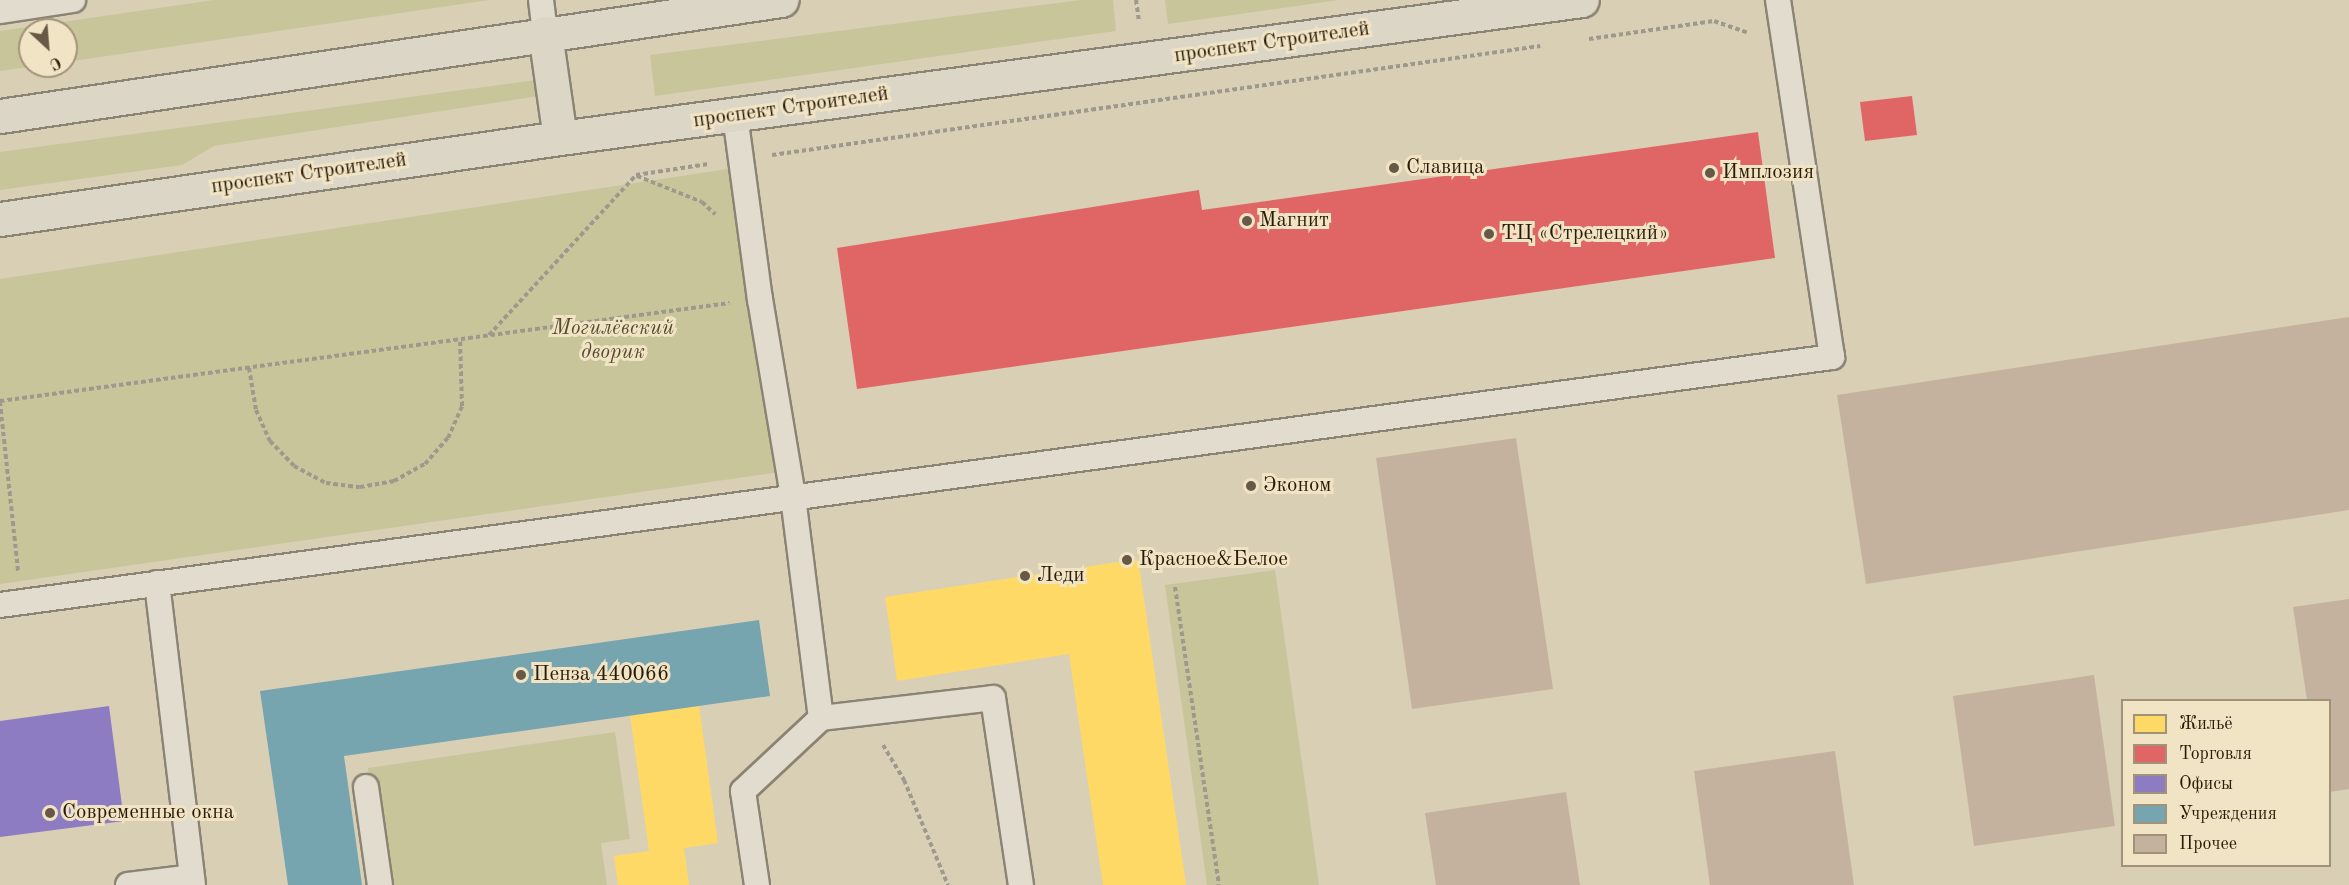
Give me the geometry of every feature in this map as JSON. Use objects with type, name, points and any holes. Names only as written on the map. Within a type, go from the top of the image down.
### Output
[{"type":"main road","points":[[0,116],[545,33],[781,0]]},
{"type":"main road","name":"проспект Строителей","points":[[0,219],[560,138],[1582,0]]},
{"type":"main road","points":[[545,33],[560,138]]},
{"type":"lane","points":[[0,11],[73,0]]},
{"type":"lane","points":[[541,0],[545,33]]},
{"type":"lane","points":[[11,603],[1832,357],[1787,46],[1778,0]]},
{"type":"lane","points":[[735,115],[752,247],[793,497],[821,718]]},
{"type":"lane","points":[[128,885],[192,881],[157,584]]},
{"type":"lane","points":[[757,885],[743,791],[821,718],[993,698],[1021,885]]},
{"type":"lane","points":[[366,787],[380,885]]},
{"type":"path","points":[[1585,40],[1714,21],[1787,46]]},
{"type":"path","points":[[489,335],[636,175],[1549,45]]},
{"type":"path","points":[[636,175],[702,202],[752,247]]},
{"type":"path","points":[[11,603],[0,402],[760,299]]},
{"type":"path","points":[[249,368],[256,410],[270,441],[294,466],[326,483],[360,487],[394,481],[425,464],[448,438],[462,406],[460,339]]},
{"type":"path","points":[[1175,587],[1219,885]]},
{"type":"path","points":[[863,713],[904,780],[948,885]]},
{"type":"green space","points":[[214,0],[489,0],[78,60],[78,20]]},
{"type":"green space","points":[[1081,0],[1113,0],[1116,31],[655,96],[650,55]]},
{"type":"green space","points":[[1165,0],[1339,0],[1168,24]]},
{"type":"green space","points":[[18,28],[18,68],[0,71],[0,31]]},
{"type":"green space","points":[[536,80],[539,96],[214,146],[182,165],[0,190],[0,152]]},
{"type":"green space","name":"Могилёвский дворик","points":[[754,165],[794,470],[0,584],[0,279]]},
{"type":"green space","points":[[1275,570],[1319,885],[1207,885],[1165,585]]},
{"type":"green space","points":[[615,732],[630,839],[601,843],[607,885],[385,885],[368,768]]},
{"type":"building: Жильё","points":[[1138,559],[1186,885],[1103,885],[1069,654],[897,681],[885,597]]},
{"type":"building: Жильё","points":[[699,706],[718,843],[684,848],[689,885],[618,885],[614,856],[649,851],[630,715]]},
{"type":"building: Торговля","points":[[1912,96],[1917,135],[1865,141],[1860,102]]},
{"type":"building: Торговля","points":[[1758,132],[1775,258],[857,389],[837,248],[1199,190],[1202,210]]},
{"type":"building: Офисы","points":[[109,706],[124,821],[0,837],[0,721]]},
{"type":"building: Учреждения","points":[[759,620],[770,696],[344,756],[362,885],[288,885],[260,691]]},
{"type":"building: Прочее","points":[[2349,317],[2349,510],[1866,584],[1837,395]]},
{"type":"building: Прочее","points":[[1516,438],[1553,689],[1412,709],[1376,458]]},
{"type":"building: Прочее","points":[[2349,599],[2349,789],[2331,792],[2331,699],[2307,699],[2293,607]]},
{"type":"building: Прочее","points":[[2094,675],[2115,826],[1974,846],[1953,696]]},
{"type":"building: Прочее","points":[[1835,751],[1854,885],[1710,885],[1694,771]]},
{"type":"building: Прочее","points":[[1566,792],[1580,885],[1436,885],[1425,813]]},
{"type":"place","name":"Славица","points":[[1394,168]]},
{"type":"place","name":"Имплозия","points":[[1710,173]]},
{"type":"place","name":"Магнит","points":[[1247,221]]},
{"type":"place","name":"ТЦ «Стрелецкий»","points":[[1489,234]]},
{"type":"place","name":"Эконом","points":[[1251,486]]},
{"type":"place","name":"Красное&Белое","points":[[1127,560]]},
{"type":"place","name":"Леди","points":[[1025,576]]},
{"type":"place","name":"Пенза 440066","points":[[521,675]]},
{"type":"place","name":"Современные окна","points":[[50,813]]}]
